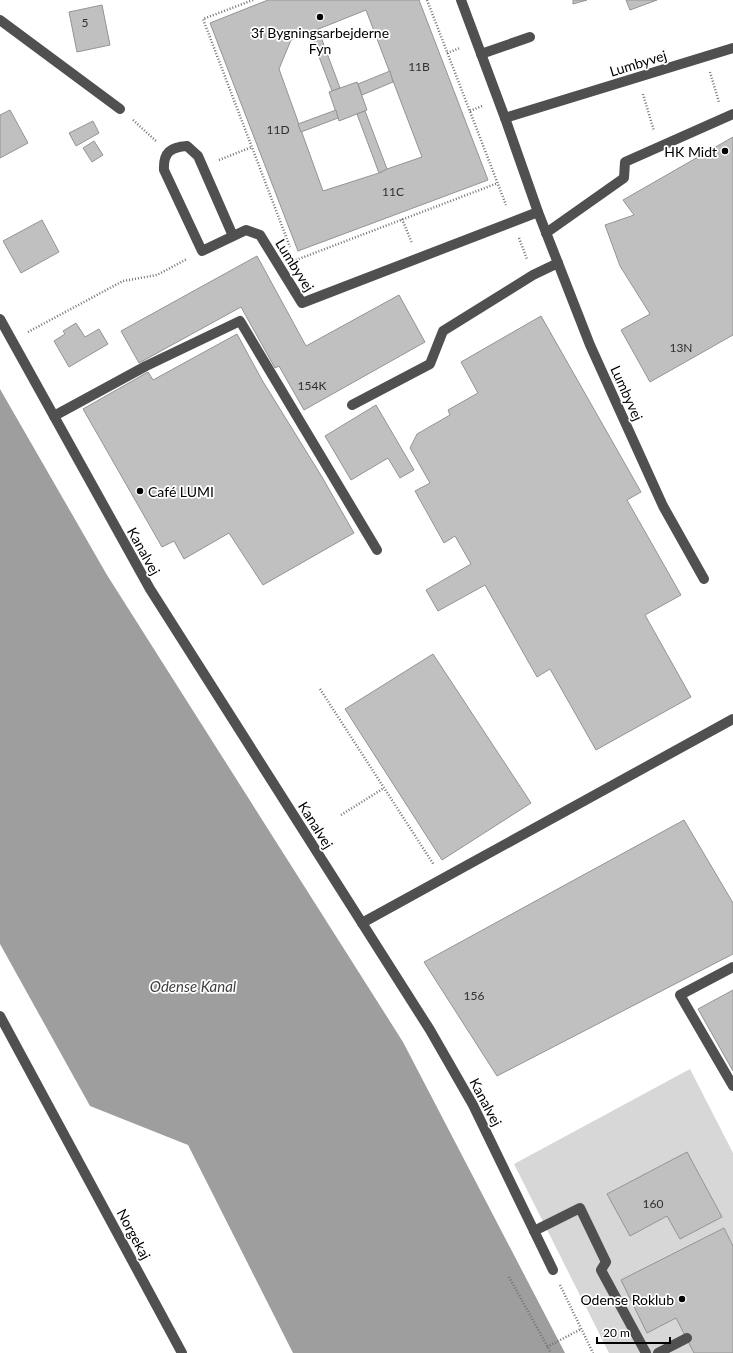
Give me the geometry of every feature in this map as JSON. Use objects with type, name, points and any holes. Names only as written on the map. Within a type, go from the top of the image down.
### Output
[{"type":"street","name":"Lumbyvej","points":[[461,0],[538,212],[590,345],[663,506],[704,579]]},
{"type":"street","points":[[0,20],[120,110]]},
{"type":"street","points":[[481,54],[530,37]]},
{"type":"street","name":"Lumbyvej","points":[[505,118],[733,48]]},
{"type":"street","points":[[546,233],[624,178],[625,162],[728,116]]},
{"type":"street","points":[[202,251],[164,170],[164,161],[168,152],[177,147],[187,146],[198,156],[233,236]]},
{"type":"street","name":"Lumbyvej","points":[[202,251],[246,230],[260,235],[302,303],[538,212]]},
{"type":"street","points":[[352,406],[430,364],[443,331],[533,275],[558,263]]},
{"type":"street","name":"Kanalvej","points":[[0,319],[150,589],[430,1030],[473,1105],[553,1270]]},
{"type":"street","points":[[54,416],[146,366],[240,320],[377,550]]},
{"type":"street","points":[[362,923],[733,719]]},
{"type":"street","points":[[733,967],[680,995],[733,1086]]},
{"type":"street","name":"Norgekaj","points":[[0,1016],[182,1353]]},
{"type":"street","points":[[534,1231],[580,1208],[606,1262],[602,1270],[646,1353]]},
{"type":"street","points":[[658,1353],[687,1338]]},
{"type":"path","points":[[253,0],[203,19],[292,253]]},
{"type":"path","points":[[295,260],[498,183],[427,0]]},
{"type":"path","points":[[705,57],[728,116]]},
{"type":"path","points":[[638,77],[659,147]]},
{"type":"path","points":[[120,110],[168,152]]},
{"type":"path","points":[[202,166],[252,147]]},
{"type":"path","points":[[402,219],[418,258]]},
{"type":"path","points":[[12,341],[123,281],[157,275],[202,251]]},
{"type":"path","points":[[320,689],[432,862]]},
{"type":"path","points":[[341,815],[384,788]]},
{"type":"path","points":[[553,1270],[593,1353]]},
{"type":"path","points":[[509,1277],[551,1353]]},
{"type":"path","points":[[547,1347],[581,1329]]},
{"type":"shaded area","points":[[690,1069],[733,1153],[733,1353],[609,1353],[514,1164]]},
{"type":"water","name":"Odense Kanal","points":[[0,389],[107,575],[403,1042],[565,1353],[293,1353],[188,1145],[90,1106],[0,944]]},
{"type":"building","points":[[268,0],[419,0],[488,180],[298,251],[210,23]],"holes":[[[366,10],[422,157],[323,191],[279,69],[291,40]]]},
{"type":"building","points":[[573,0],[587,0],[573,4]]},
{"type":"building","points":[[626,0],[657,0],[630,10]]},
{"type":"building","points":[[102,5],[110,45],[77,52],[69,12]]},
{"type":"building","points":[[318,29],[340,88],[332,91],[310,33]]},
{"type":"building","points":[[390,71],[393,82],[362,95],[358,84]]},
{"type":"building","points":[[357,82],[367,110],[339,121],[329,92]]},
{"type":"building","points":[[10,110],[28,143],[0,158],[0,115]]},
{"type":"building","points":[[336,110],[338,118],[301,132],[298,124]]},
{"type":"building","points":[[365,111],[387,169],[379,173],[357,114]]},
{"type":"building","points":[[93,121],[99,133],[76,146],[69,133]]},
{"type":"building","points":[[733,137],[733,335],[650,382],[621,330],[650,314],[620,266],[605,225],[634,215],[623,200]]},
{"type":"building","points":[[94,141],[103,155],[92,162],[83,148]]},
{"type":"building","points":[[42,220],[59,252],[21,273],[3,241]]},
{"type":"building","points":[[257,256],[306,346],[399,295],[425,342],[304,410],[279,366],[275,368],[241,307],[139,363],[121,331]]},
{"type":"building","points":[[541,316],[641,492],[627,500],[681,595],[645,615],[691,697],[596,750],[550,669],[537,677],[485,585],[438,611],[426,590],[471,564],[455,536],[444,543],[415,491],[430,483],[410,448],[417,434],[450,415],[448,410],[478,393],[461,362]]},
{"type":"building","points":[[76,323],[85,337],[99,329],[108,344],[69,367],[54,341],[65,334],[63,331]]},
{"type":"building","points":[[237,334],[262,380],[322,477],[354,533],[263,585],[229,533],[184,559],[174,541],[162,547],[83,409],[148,372],[153,380]]},
{"type":"building","points":[[376,405],[414,470],[400,478],[388,458],[351,480],[325,436]]},
{"type":"building","points":[[433,654],[531,803],[442,860],[345,709]]},
{"type":"building","points":[[684,820],[733,903],[733,954],[497,1076],[424,962]]},
{"type":"building","points":[[733,990],[733,1071],[698,1009]]},
{"type":"building","points":[[687,1152],[722,1217],[680,1239],[667,1216],[630,1236],[607,1194]]},
{"type":"building","name":"Odense Roklub","points":[[724,1228],[733,1246],[733,1353],[694,1353],[676,1318],[647,1333],[621,1280]]},
{"type":"place","name":"3f Bygningsarbejderne Fyn","points":[[320,17]]},
{"type":"place","name":"HK Midt","points":[[725,151]]},
{"type":"place","name":"Café LUMI","points":[[140,491]]},
{"type":"place","name":"Odense Roklub","points":[[682,1299]]}]
